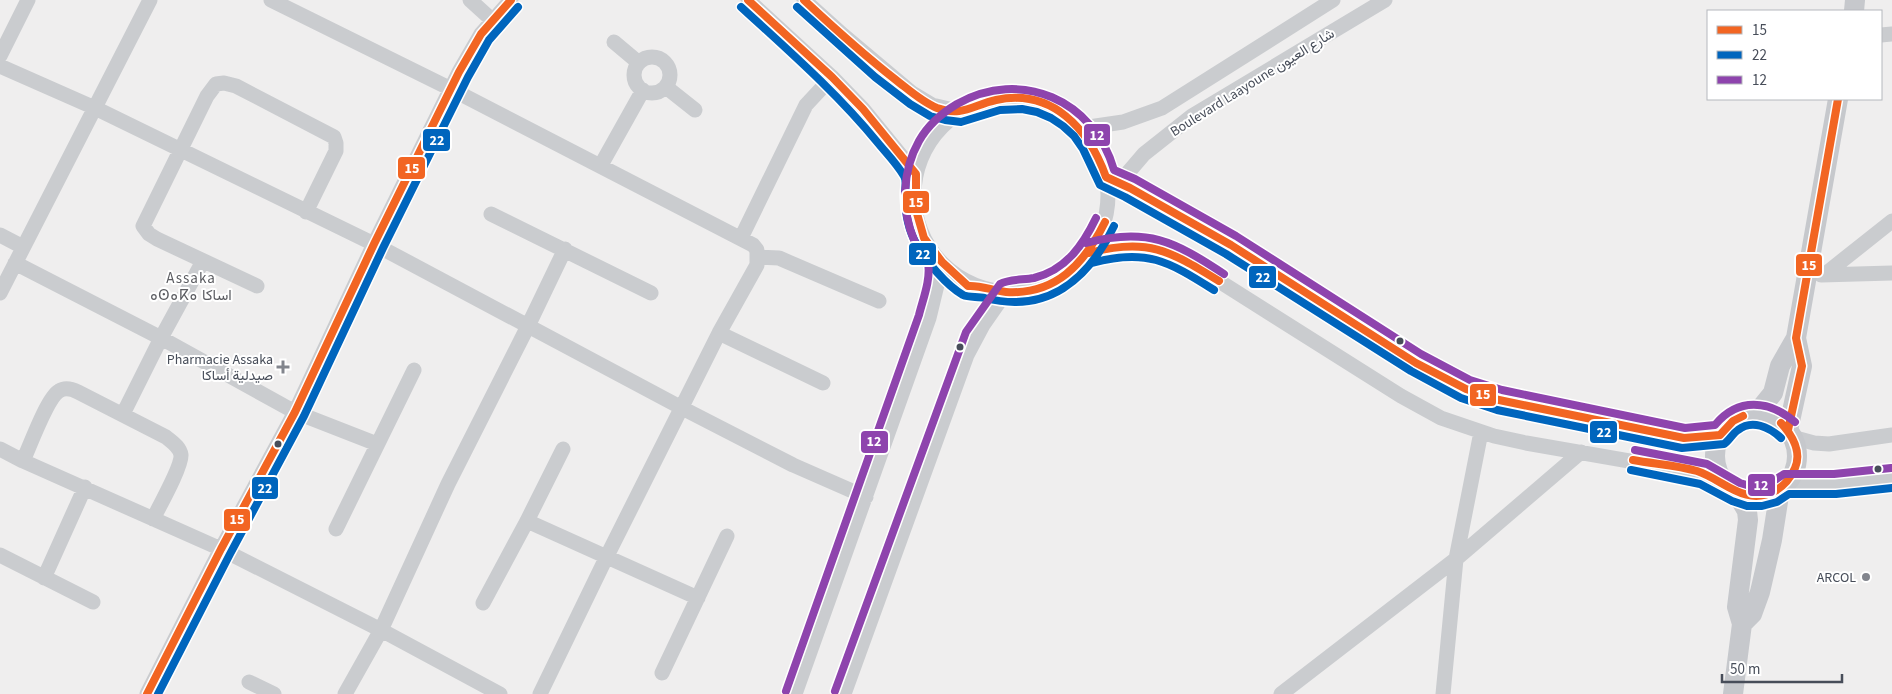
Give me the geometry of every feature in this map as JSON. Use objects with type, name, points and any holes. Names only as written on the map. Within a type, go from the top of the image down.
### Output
[{"type":"main road","points":[[1756,414],[1773,393],[1780,366],[1796,338],[1815,275],[1838,100]]},
{"type":"main road","points":[[1790,434],[1802,366],[1796,338]]},
{"type":"main road","points":[[1733,694],[1742,624],[1737,607],[1748,520],[1746,510],[1714,461],[1714,449],[1720,435],[1733,421],[1743,416],[1756,414],[1769,416],[1781,423],[1790,434],[1796,449],[1796,465],[1783,486],[1760,592],[1752,614],[1742,624]]},
{"type":"main road","points":[[1731,488],[1748,496],[1761,496],[1774,493],[1783,486]]},
{"type":"street","points":[[0,56],[28,0]]},
{"type":"street","points":[[0,293],[150,0]]},
{"type":"street","points":[[271,0],[601,165],[753,245],[757,250],[757,265],[719,333],[540,694]]},
{"type":"street","points":[[470,0],[492,20]]},
{"type":"street","points":[[147,694],[221,549],[295,412],[374,244],[467,56],[492,20],[512,0]]},
{"type":"street","points":[[748,0],[863,108],[916,174]]},
{"type":"street","points":[[804,0],[912,93],[932,105],[962,112]]},
{"type":"street","name":"Boulevard Laayoune شارع العيون","points":[[1082,128],[1123,122],[1162,108],[1333,0]]},
{"type":"street","name":"Boulevard Laayoune شارع العيون","points":[[1112,180],[1192,116],[1385,0]]},
{"type":"street","points":[[614,42],[639,63]]},
{"type":"street","points":[[650,57],[662,60],[670,69],[666,87],[655,93],[643,90],[638,86],[634,74],[639,63],[650,57]]},
{"type":"street","points":[[0,66],[95,108],[374,244],[682,408],[793,465],[866,497]]},
{"type":"street","points":[[740,238],[806,105],[832,77]]},
{"type":"street","points":[[257,286],[158,239],[149,234],[143,226],[213,86],[220,83],[236,86],[331,134],[335,139],[336,151],[306,212]]},
{"type":"street","points":[[666,87],[695,110]]},
{"type":"street","points":[[601,165],[643,90]]},
{"type":"street","points":[[1112,180],[1108,196],[1107,214],[1089,253],[1078,265],[1052,283],[1022,292],[1006,292],[975,285],[968,286],[937,258],[924,240],[917,219],[914,197],[916,174],[932,138],[946,124],[962,112],[982,103],[1003,98],[1025,99],[1046,104],[1065,114],[1082,128],[1093,143],[1112,180],[1231,245],[1416,363],[1466,389],[1499,400],[1684,438],[1720,435]]},
{"type":"street","points":[[491,214],[651,293]]},
{"type":"street","points":[[1815,275],[1892,221]]},
{"type":"street","points":[[1840,275],[1892,234]]},
{"type":"street","points":[[0,236],[23,247]]},
{"type":"street","points":[[1089,253],[1117,245],[1159,248],[1172,253],[1401,396],[1441,418],[1481,432],[1526,444],[1704,474],[1731,488]]},
{"type":"street","points":[[345,694],[381,630],[448,484],[565,249]]},
{"type":"street","points":[[758,257],[779,258],[879,301]]},
{"type":"street","points":[[795,694],[929,318],[937,285],[937,258]]},
{"type":"street","points":[[123,414],[161,338],[203,261]]},
{"type":"street","points":[[15,263],[161,338],[295,412],[377,444]]},
{"type":"street","points":[[1815,275],[1892,274]]},
{"type":"street","points":[[844,694],[967,356],[979,331],[1006,292]]},
{"type":"street","points":[[719,333],[823,383]]},
{"type":"street","points":[[336,529],[414,370]]},
{"type":"street","points":[[23,461],[50,402],[61,390],[70,389],[78,392],[166,437],[180,452],[179,466],[153,519]]},
{"type":"street","points":[[1443,694],[1456,558],[1481,432]]},
{"type":"street","points":[[1790,434],[1814,443],[1829,444],[1892,434]]},
{"type":"street","points":[[0,449],[221,549],[381,630],[500,694]]},
{"type":"street","points":[[483,603],[563,449]]},
{"type":"street","points":[[1281,694],[1456,558],[1581,452]]},
{"type":"street","points":[[1783,486],[1835,484],[1892,478]]},
{"type":"street","points":[[44,578],[85,487]]},
{"type":"street","points":[[527,521],[698,598]]},
{"type":"street","points":[[662,673],[727,536]]},
{"type":"street","points":[[0,555],[93,602]]},
{"type":"street","points":[[249,682],[274,694]]},
{"type":"transit line","name":"15","points":[[147,694],[221,549],[295,412],[374,244],[459,72],[481,34],[511,0]]},
{"type":"transit line","name":"15","points":[[748,0],[832,77],[863,109],[916,174],[916,210],[924,238],[942,262],[968,286],[978,286],[996,291],[1024,292],[1054,282],[1078,263],[1088,251],[1105,222]]},
{"type":"transit line","name":"15","points":[[804,0],[884,71],[921,99],[937,108],[961,111],[996,100],[1016,98],[1034,100],[1051,106],[1066,116],[1090,143],[1106,177],[1130,188],[1231,245],[1416,363],[1466,389],[1499,400],[1684,438],[1720,435],[1733,421],[1743,416]]},
{"type":"transit line","name":"22","points":[[158,694],[304,416],[383,248],[468,77],[489,40],[518,7]]},
{"type":"transit line","name":"22","points":[[741,7],[829,90],[895,163],[905,178],[906,214],[914,239],[937,272],[963,295],[1007,302],[1028,301],[1046,296],[1063,288],[1078,277],[1092,262],[1114,226]]},
{"type":"transit line","name":"22","points":[[797,7],[875,77],[910,104],[930,116],[961,122],[1000,110],[1022,109],[1037,112],[1051,118],[1074,136],[1083,149],[1100,185],[1226,254],[1411,371],[1461,398],[1497,410],[1682,448],[1724,444],[1734,433],[1749,425],[1766,428],[1781,438]]},
{"type":"transit line","name":"12","points":[[786,691],[919,315],[926,289],[928,263],[914,240],[905,203],[909,165],[919,141],[936,120],[957,104],[981,94],[1006,89],[1030,91],[1052,97],[1072,109],[1090,125],[1104,146],[1114,170],[1135,179],[1236,236],[1421,354],[1470,380],[1502,390],[1685,428],[1715,425],[1734,410],[1754,405],[1775,409],[1795,422]]},
{"type":"transit line","name":"15","points":[[1788,430],[1802,366],[1796,338],[1838,100]]},
{"type":"transit line","name":"12","points":[[835,691],[966,332],[1000,284],[1012,280],[1034,278],[1064,263],[1079,247],[1096,218]]},
{"type":"transit line","name":"12","points":[[1086,243],[1126,236],[1159,240],[1190,253],[1224,274]]},
{"type":"transit line","name":"15","points":[[1089,253],[1127,246],[1158,250],[1186,262],[1219,281]]},
{"type":"transit line","name":"22","points":[[1092,263],[1127,257],[1142,257],[1156,260],[1183,271],[1214,290]]},
{"type":"transit line","name":"15","points":[[1633,460],[1697,471],[1744,494],[1764,495],[1775,491],[1784,484],[1797,462],[1795,444],[1781,423]]},
{"type":"transit line","name":"12","points":[[1635,450],[1707,464],[1740,483],[1750,486],[1769,484],[1784,474],[1834,474],[1891,468]]},
{"type":"transit line","name":"22","points":[[1631,470],[1700,484],[1732,501],[1747,506],[1762,506],[1777,502],[1789,494],[1836,494],[1892,488]]},
{"type":"place","name":"Pharmacie Assaka صيدلية أساكا","points":[[283,367]]},
{"type":"place","name":"ARCOL","points":[[1866,577]]},
{"type":"district","name":"Assaka ⴰⵙⴰⴽⴰ اساكا","points":[[191,286]]}]
